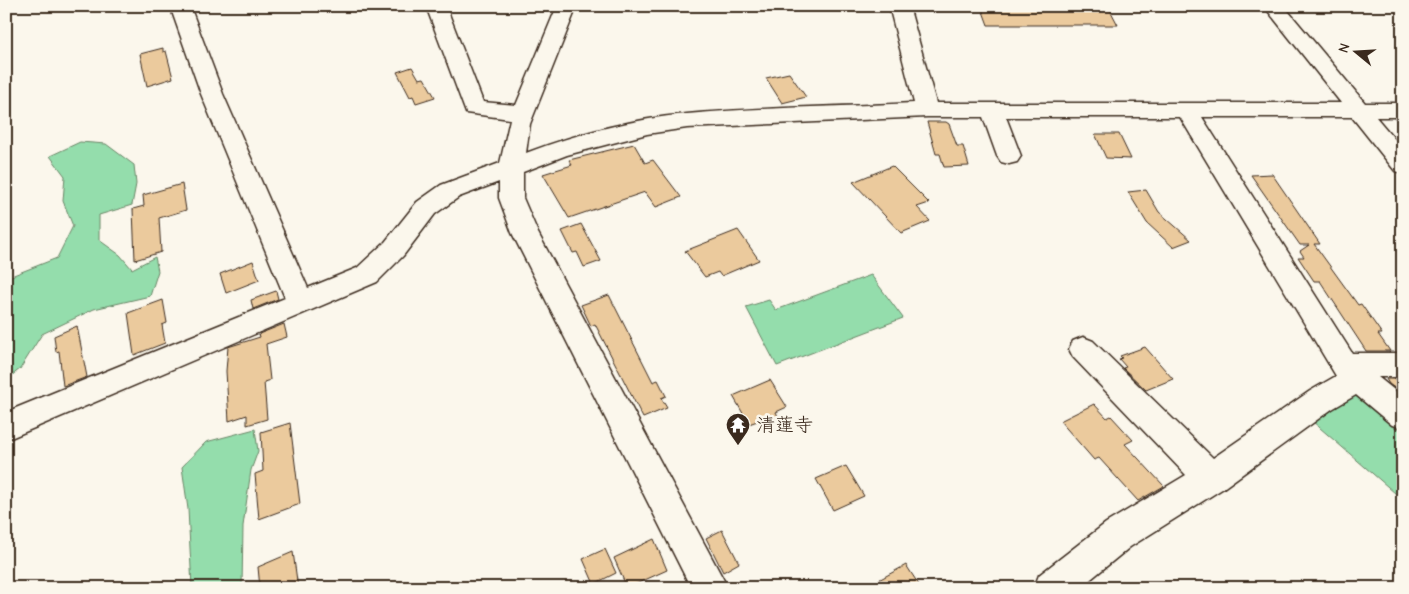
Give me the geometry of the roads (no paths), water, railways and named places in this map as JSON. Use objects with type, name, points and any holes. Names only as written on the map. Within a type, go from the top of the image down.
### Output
[{"type":"street","points":[[180,6],[212,94],[300,304]]},
{"type":"street","points":[[436,6],[474,108],[521,119]]},
{"type":"street","points":[[567,6],[521,119],[511,169],[511,198],[525,233],[710,588]]},
{"type":"street","points":[[899,6],[927,110]]},
{"type":"street","points":[[1274,6],[1403,165]]},
{"type":"street","points":[[6,426],[367,275],[394,249],[426,208],[450,191],[560,149],[647,127],[687,121],[927,110],[1403,110]]},
{"type":"street","points":[[992,110],[1009,156]]},
{"type":"street","points":[[1187,111],[1351,372],[1403,414]]},
{"type":"street","points":[[521,119],[527,136],[540,144],[560,149]]},
{"type":"street","points":[[1083,349],[1211,478]]},
{"type":"street","points":[[1052,588],[1118,535],[1211,478],[1321,400],[1351,372],[1403,364]]},
{"type":"place","name":"清蓮寺","points":[[738,446]]}]
